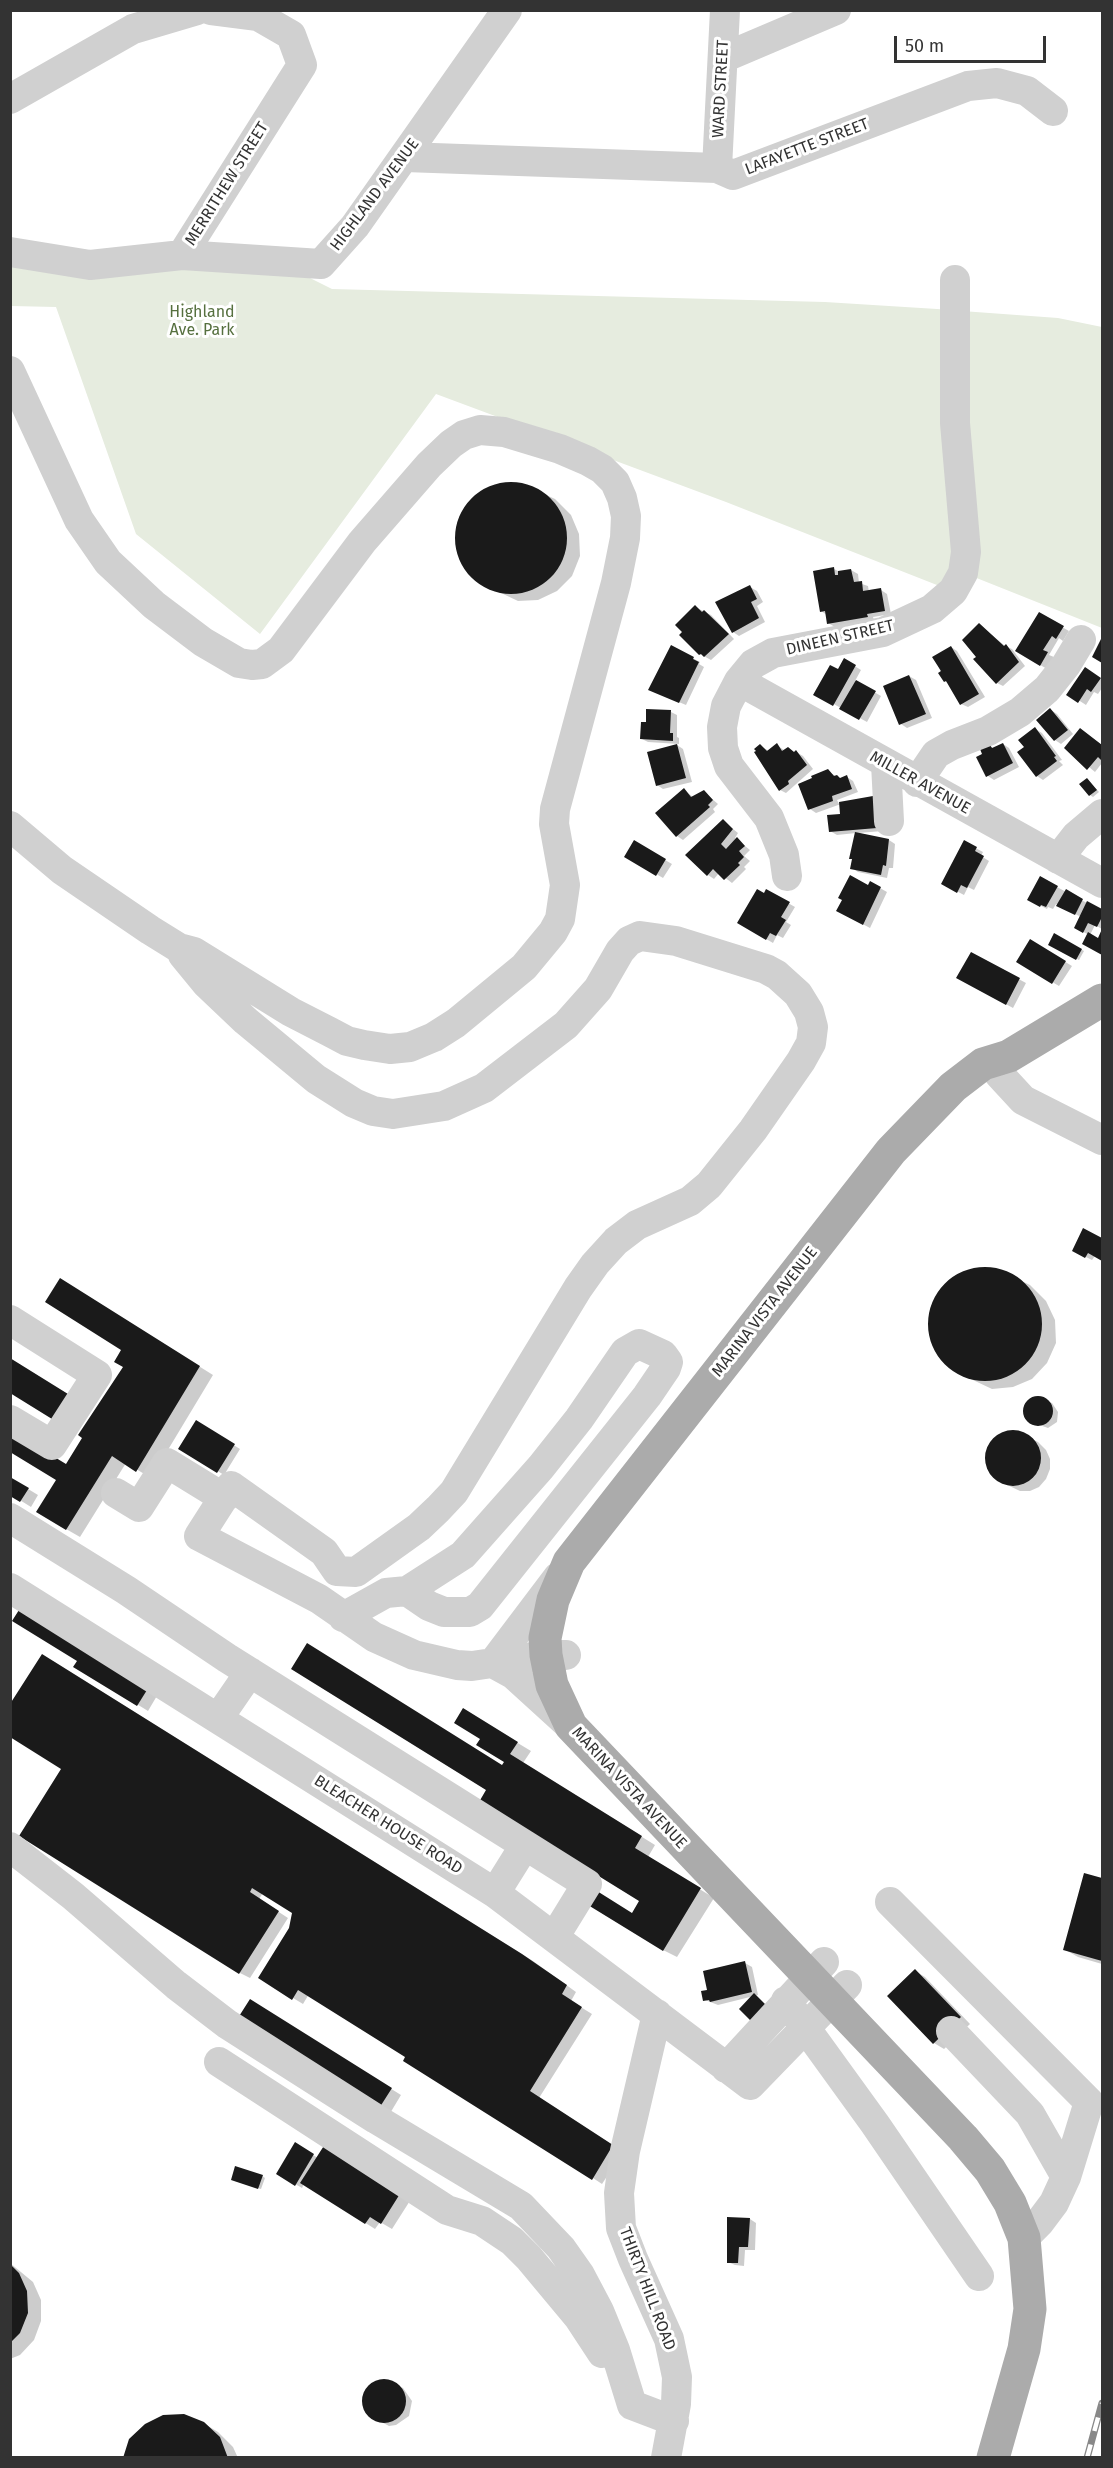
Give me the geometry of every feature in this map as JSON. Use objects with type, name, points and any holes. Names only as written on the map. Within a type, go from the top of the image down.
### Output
[{"type":"main road","name":"MARINA VISTA AVENUE","points":[[993,2457],[1024,2349],[1030,2309],[1031,2230],[1024,2189],[1002,2153],[571,1726],[552,1685],[556,1655],[570,1624],[579,1587],[595,1563],[900,1174],[929,1139],[1004,1065],[1102,1000]]},
{"type":"main road","name":"MARINA VISTA AVENUE","points":[[816,1969],[596,1724],[556,1655],[546,1632],[553,1599],[569,1562],[891,1151],[953,1087],[983,1064],[1004,1065]]},
{"type":"main road","name":"MARINA VISTA AVENUE","points":[[1014,2457],[1045,2347],[1050,2307],[1049,2262],[1031,2230]]},
{"type":"street","points":[[10,99],[134,29],[197,10]]},
{"type":"street","name":"MERRITHEW STREET","points":[[10,252],[90,265],[182,255],[302,65],[291,35],[258,16],[211,10]]},
{"type":"street","name":"HIGHLAND AVENUE","points":[[182,255],[321,264],[355,226],[507,10]]},
{"type":"street","name":"WARD STREET","points":[[717,168],[725,10]]},
{"type":"street","points":[[723,58],[836,10]]},
{"type":"street","name":"LAFAYETTE STREET","points":[[405,157],[717,168],[733,176],[968,86],[997,84],[1027,91],[1053,111]]},
{"type":"street","name":"DINEEN STREET","points":[[787,876],[784,855],[769,818],[729,766],[723,748],[722,727],[726,706],[739,681],[753,664],[773,653],[883,632],[932,609],[953,591],[963,573],[966,552],[955,423],[955,280]]},
{"type":"street","points":[[10,371],[79,520],[108,562],[162,611],[203,642],[239,663],[262,664],[281,650],[377,525],[429,465],[464,435],[480,430],[504,432],[560,449],[602,469],[615,482],[626,516],[625,538],[616,583],[555,809],[555,832],[565,885],[560,919],[553,932],[524,967],[456,1023],[434,1037],[410,1047],[390,1049],[347,1041],[291,1012],[194,952],[179,948],[62,870],[10,826]]},
{"type":"street","points":[[917,782],[936,754],[988,731],[1029,705],[1047,689],[1066,665],[1081,640]]},
{"type":"street","name":"MILLER AVENUE","points":[[739,681],[1102,884]]},
{"type":"street","points":[[886,764],[889,821]]},
{"type":"street","points":[[1058,859],[1076,836],[1102,814]]},
{"type":"street","points":[[179,948],[188,964],[206,983],[276,1048],[335,1093],[383,1113],[421,1111],[444,1106],[484,1088],[566,1025],[598,989],[629,940],[640,936],[676,941],[766,969],[777,975],[798,994],[813,1027],[811,1043],[801,1061],[753,1130],[709,1185],[690,1201],[637,1225],[616,1241],[595,1264],[465,1474],[446,1500],[419,1527],[356,1572],[337,1571]]},
{"type":"street","points":[[1004,1065],[1023,1100],[1102,1140]]},
{"type":"street","points":[[10,1320],[97,1375],[52,1445],[10,1420]]},
{"type":"street","points":[[343,1617],[386,1593],[407,1591],[463,1555],[499,1517],[579,1419],[625,1352],[639,1344],[663,1355],[668,1362],[666,1368],[647,1396],[480,1606],[470,1612],[444,1612],[429,1606],[407,1591]]},
{"type":"street","points":[[116,1492],[139,1507],[167,1463],[224,1497]]},
{"type":"street","points":[[337,1571],[324,1552],[231,1486],[199,1536],[319,1599],[374,1637],[414,1655],[457,1665],[556,1655]]},
{"type":"street","points":[[10,1518],[234,1695],[587,1884],[566,1917]]},
{"type":"street","points":[[493,1663],[569,1562]]},
{"type":"street","points":[[319,1599],[337,1571]]},
{"type":"street","name":"BLEACHER HOUSE ROAD","points":[[10,1588],[234,1695],[499,1886],[566,1917],[657,2014],[750,2085],[806,2027]]},
{"type":"street","points":[[493,1663],[513,1674],[571,1726]]},
{"type":"street","points":[[10,1847],[73,1896],[176,1985],[227,2024],[376,2119],[521,2206],[561,2248],[580,2276],[599,2311],[615,2350],[632,2405]]},
{"type":"street","points":[[499,1886],[522,1850]]},
{"type":"street","points":[[890,1902],[1089,2102],[1066,2177],[1054,2203],[1031,2230]]},
{"type":"street","points":[[726,2068],[816,1969]]},
{"type":"street","points":[[806,2027],[839,1993]]},
{"type":"street","points":[[786,2001],[979,2276]]},
{"type":"street","name":"THIRTY HILL ROAD","points":[[657,2014],[625,2151],[619,2193],[621,2228],[669,2339],[677,2377],[674,2421],[666,2457]]},
{"type":"street","points":[[951,2031],[1030,2114],[1066,2177]]},
{"type":"street","points":[[219,2062],[447,2210],[482,2221],[512,2241],[579,2318],[632,2405],[674,2421]]},
{"type":"green space","name":"Highland Ave. Park","points":[[11,261],[149,265],[308,277],[332,289],[825,302],[953,310],[962,552],[942,587],[726,502],[436,394],[260,634],[136,534],[56,307],[11,306]]},
{"type":"green space","points":[[962,311],[1058,318],[1102,327],[1102,628],[969,575]]},
{"type":"building","points":[[511,482],[532,486],[551,498],[563,517],[567,538],[563,559],[551,578],[532,590],[511,594],[490,590],[471,578],[459,559],[455,538],[459,517],[471,498],[490,486]]},
{"type":"building","points":[[834,567],[835,575],[838,575],[838,571],[851,569],[854,582],[862,581],[863,591],[881,588],[885,611],[867,614],[868,617],[827,624],[825,611],[820,612],[813,571]]},
{"type":"building","points":[[750,585],[757,599],[751,602],[759,618],[732,633],[715,602]]},
{"type":"building","points":[[695,605],[702,612],[704,610],[729,634],[704,657],[699,655],[679,635],[682,632],[675,625]]},
{"type":"building","points":[[1039,612],[1064,626],[1056,639],[1052,636],[1043,650],[1048,652],[1040,666],[1015,651]]},
{"type":"building","points":[[979,623],[1004,646],[1006,644],[1019,662],[996,684],[973,659],[976,657],[962,640]]},
{"type":"building","points":[[1102,637],[1102,663],[1092,657]]},
{"type":"building","points":[[671,645],[699,662],[679,703],[648,690]]},
{"type":"building","points":[[951,646],[979,694],[960,705],[946,681],[944,682],[938,673],[941,671],[932,657]]},
{"type":"building","points":[[844,658],[856,665],[833,706],[813,695],[830,665],[838,669]]},
{"type":"building","points":[[1085,667],[1101,678],[1091,692],[1087,689],[1078,703],[1066,695]]},
{"type":"building","points":[[909,675],[926,714],[899,725],[883,686]]},
{"type":"building","points":[[856,680],[876,691],[859,720],[839,709]]},
{"type":"building","points":[[1050,708],[1068,730],[1054,741],[1036,720]]},
{"type":"building","points":[[646,709],[671,710],[670,733],[673,733],[673,741],[640,739],[641,722],[646,722]]},
{"type":"building","points":[[1035,727],[1056,756],[1054,757],[1057,761],[1036,777],[1017,752],[1024,747],[1018,740]]},
{"type":"building","points":[[1080,728],[1102,745],[1102,761],[1098,757],[1087,770],[1064,748]]},
{"type":"building","points":[[777,743],[782,751],[788,747],[794,752],[796,750],[807,765],[779,791],[754,752],[760,744],[767,751]]},
{"type":"building","points":[[1003,743],[1013,763],[986,777],[976,757],[982,754],[980,749],[990,745],[992,748]]},
{"type":"building","points":[[677,744],[686,778],[656,786],[647,752]]},
{"type":"building","points":[[828,769],[834,776],[837,775],[840,778],[847,775],[852,789],[832,796],[833,801],[808,810],[798,784]]},
{"type":"building","points":[[1087,778],[1097,790],[1089,796],[1079,784]]},
{"type":"building","points":[[684,788],[691,797],[704,790],[713,800],[708,805],[710,807],[676,837],[655,813]]},
{"type":"building","points":[[873,796],[877,828],[829,832],[827,815],[840,814],[839,802]]},
{"type":"building","points":[[723,819],[733,829],[721,844],[726,849],[737,837],[745,846],[739,851],[744,857],[738,863],[740,865],[724,880],[713,869],[707,876],[685,855]]},
{"type":"building","points":[[855,832],[889,839],[886,866],[883,865],[881,875],[850,869],[852,859],[849,859]]},
{"type":"building","points":[[634,840],[666,859],[656,876],[624,857]]},
{"type":"building","points":[[964,840],[977,847],[975,851],[984,856],[967,888],[961,885],[957,893],[941,884]]},
{"type":"building","points":[[850,875],[868,885],[870,881],[881,887],[863,925],[836,911],[842,900],[838,898]]},
{"type":"building","points":[[1040,876],[1058,886],[1046,907],[1041,905],[1040,907],[1027,900]]},
{"type":"building","points":[[757,889],[764,893],[766,889],[790,902],[781,917],[786,920],[776,936],[770,933],[766,940],[737,923]]},
{"type":"building","points":[[1066,889],[1083,899],[1075,915],[1056,906]]},
{"type":"building","points":[[1087,901],[1102,909],[1102,917],[1097,927],[1088,923],[1083,933],[1074,928]]},
{"type":"building","points":[[1102,929],[1102,955],[1082,944],[1088,932],[1098,938]]},
{"type":"building","points":[[1054,933],[1082,949],[1076,960],[1048,945]]},
{"type":"building","points":[[1030,939],[1066,961],[1052,984],[1016,962]]},
{"type":"building","points":[[971,952],[1020,978],[1006,1005],[956,978]]},
{"type":"building","points":[[1083,1228],[1102,1238],[1102,1261],[1088,1253],[1085,1258],[1072,1251]]},
{"type":"building","points":[[985,1267],[1007,1271],[1025,1284],[1038,1302],[1042,1324],[1038,1346],[1025,1364],[1007,1377],[985,1381],[963,1377],[945,1364],[932,1346],[928,1324],[932,1302],[945,1284],[963,1271]]},
{"type":"building","points":[[60,1278],[200,1366],[136,1472],[112,1456],[66,1530],[36,1512],[56,1480],[10,1452],[10,1430],[66,1464],[82,1438],[78,1435],[123,1367],[114,1362],[121,1350],[45,1302]]},
{"type":"building","points":[[10,1358],[68,1394],[52,1419],[10,1393]]},
{"type":"building","points":[[1038,1396],[1044,1397],[1052,1405],[1052,1417],[1044,1425],[1038,1426],[1032,1425],[1024,1417],[1023,1411],[1024,1405],[1032,1397]]},
{"type":"building","points":[[196,1420],[235,1444],[217,1473],[178,1449]]},
{"type":"building","points":[[1013,1430],[1024,1432],[1033,1438],[1039,1447],[1041,1458],[1039,1469],[1033,1478],[1024,1484],[1013,1486],[1002,1484],[993,1478],[987,1469],[985,1458],[987,1447],[993,1438],[1002,1432]]},
{"type":"building","points":[[10,1477],[29,1488],[20,1502],[10,1496]]},
{"type":"building","points":[[24,1602],[152,1682],[137,1706],[73,1667],[77,1661],[12,1621]]},
{"type":"building","points":[[307,1643],[502,1765],[504,1762],[476,1745],[480,1739],[454,1723],[463,1708],[518,1742],[510,1754],[642,1836],[635,1848],[701,1888],[663,1951],[588,1905],[597,1891],[632,1913],[639,1901],[479,1802],[486,1790],[291,1669]]},
{"type":"building","points":[[42,1654],[522,1954],[567,1985],[562,1994],[582,2007],[530,2091],[613,2145],[592,2180],[403,2061],[405,2057],[298,1990],[292,2000],[258,1978],[289,1928],[292,1913],[252,1888],[250,1892],[279,1911],[239,1974],[19,1836],[61,1769],[10,1737],[10,1704]]},
{"type":"building","points":[[1084,1873],[1102,1878],[1102,1961],[1063,1950]]},
{"type":"building","points":[[745,1961],[752,1992],[710,2002],[709,2000],[703,2001],[701,1991],[707,1990],[703,1971]]},
{"type":"building","points":[[915,1969],[961,2017],[933,2044],[887,1996]]},
{"type":"building","points":[[754,1993],[767,2006],[752,2022],[739,2009]]},
{"type":"building","points":[[250,1999],[392,2088],[378,2110],[236,2021]]},
{"type":"building","points":[[327,2141],[403,2189],[381,2224],[370,2217],[365,2224],[300,2183]]},
{"type":"building","points":[[295,2142],[314,2154],[295,2186],[276,2174]]},
{"type":"building","points":[[235,2166],[263,2175],[258,2189],[231,2180]]},
{"type":"building","points":[[727,2217],[750,2218],[748,2247],[739,2247],[738,2263],[727,2263]]},
{"type":"building","points":[[10,2264],[19,2273],[27,2291],[28,2313],[20,2333],[10,2343]]},
{"type":"building","points":[[384,2379],[399,2386],[406,2401],[399,2416],[384,2423],[369,2416],[362,2401],[369,2386]]},
{"type":"building","points":[[184,2414],[204,2422],[220,2437],[228,2458],[123,2458],[129,2439],[145,2424],[163,2415]]},
{"type":"railway","points":[[1087,2458],[1102,2403]]}]
